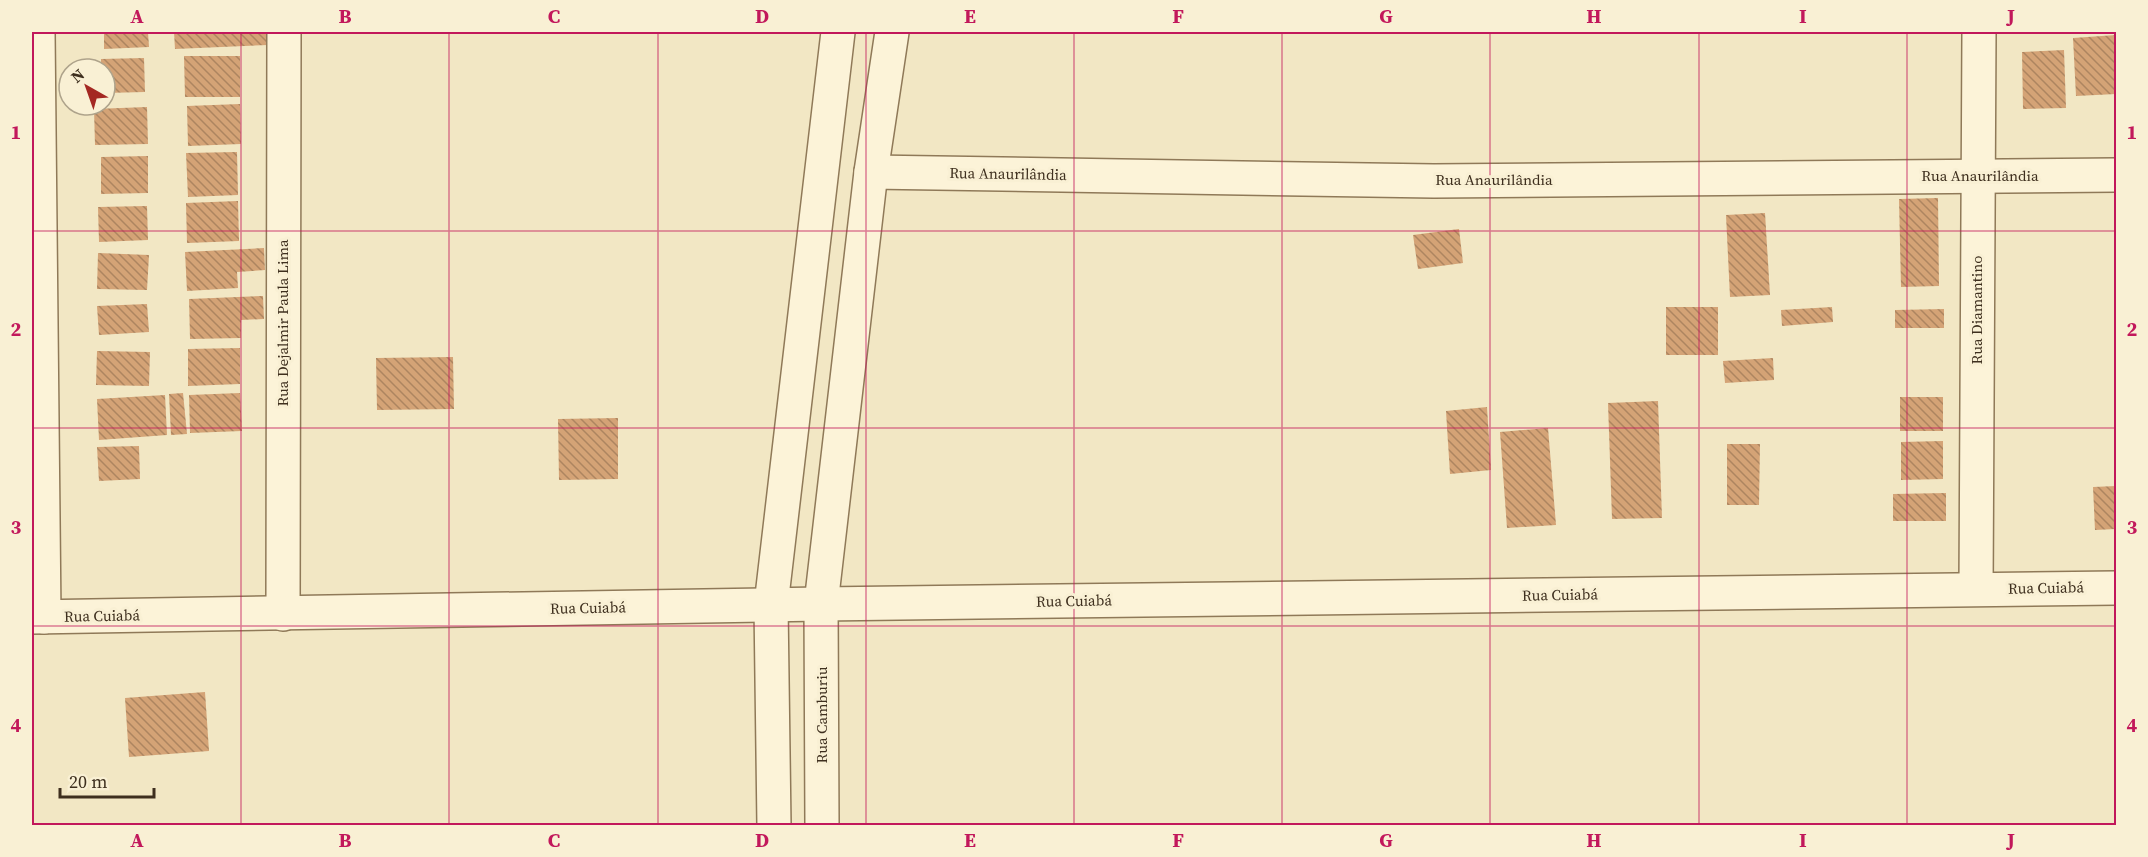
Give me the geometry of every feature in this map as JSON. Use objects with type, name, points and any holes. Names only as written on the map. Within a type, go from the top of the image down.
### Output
[{"type":"street","points":[[38,617],[39,32]]},
{"type":"street","name":"Rua Dejalmir Paula Lima","points":[[283,614],[284,32]]},
{"type":"street","points":[[774,825],[771,605],[838,32]]},
{"type":"street","name":"Rua Camburiu","points":[[822,825],[821,604],[871,172],[892,32]]},
{"type":"street","name":"Rua Diamantino","points":[[1976,589],[1979,32]]},
{"type":"street","name":"Rua Anaurilândia","points":[[871,172],[1434,181],[2116,175]]},
{"type":"street","name":"Rua Cuiabá","points":[[38,617],[821,604],[2116,588]]},
{"type":"building","points":[[104,32],[148,32],[149,47],[104,49]]},
{"type":"building","points":[[174,32],[268,32],[268,45],[175,49]]},
{"type":"building","points":[[2116,35],[2116,94],[2076,96],[2073,38]]},
{"type":"building","points":[[2064,50],[2066,108],[2023,109],[2022,52]]},
{"type":"building","points":[[184,56],[240,56],[240,97],[185,97]]},
{"type":"building","points":[[144,58],[145,92],[117,93],[117,59]]},
{"type":"building","points":[[240,104],[241,144],[188,146],[187,106]]},
{"type":"building","points":[[147,107],[148,144],[95,145],[94,117],[117,117],[117,108]]},
{"type":"building","points":[[237,152],[238,195],[188,197],[186,153]]},
{"type":"building","points":[[148,156],[148,193],[101,194],[101,157]]},
{"type":"building","points":[[1938,198],[1939,286],[1901,287],[1899,199]]},
{"type":"building","points":[[238,201],[239,241],[187,243],[186,203]]},
{"type":"building","points":[[147,206],[148,240],[99,242],[98,207]]},
{"type":"building","points":[[1765,213],[1770,295],[1730,297],[1726,215]]},
{"type":"building","points":[[1459,229],[1463,263],[1418,269],[1413,235]]},
{"type":"building","points":[[264,248],[265,270],[237,272],[238,288],[187,291],[185,252]]},
{"type":"building","points":[[98,253],[149,255],[147,290],[97,289]]},
{"type":"building","points":[[263,296],[264,319],[241,320],[241,338],[190,339],[189,299]]},
{"type":"building","points":[[147,304],[149,332],[99,335],[97,306]]},
{"type":"building","points":[[1666,307],[1718,307],[1718,355],[1666,355]]},
{"type":"building","points":[[1832,307],[1833,322],[1782,326],[1781,310]]},
{"type":"building","points":[[1944,309],[1944,328],[1895,328],[1895,310]]},
{"type":"building","points":[[240,348],[240,384],[188,386],[188,349]]},
{"type":"building","points":[[97,351],[150,352],[149,386],[96,385]]},
{"type":"building","points":[[453,357],[454,409],[377,410],[376,358]]},
{"type":"building","points":[[1773,358],[1774,380],[1725,383],[1723,361]]},
{"type":"building","points":[[183,393],[187,434],[171,435],[169,394]]},
{"type":"building","points":[[240,393],[242,431],[190,433],[189,395]]},
{"type":"building","points":[[165,395],[167,435],[99,440],[97,399]]},
{"type":"building","points":[[1900,397],[1943,397],[1943,431],[1900,431]]},
{"type":"building","points":[[1658,401],[1662,518],[1612,519],[1608,403]]},
{"type":"building","points":[[1487,407],[1491,470],[1450,474],[1446,411]]},
{"type":"building","points":[[618,418],[618,479],[559,480],[558,419]]},
{"type":"building","points":[[1548,428],[1556,525],[1507,528],[1500,432]]},
{"type":"building","points":[[1943,441],[1943,479],[1901,480],[1901,442]]},
{"type":"building","points":[[1727,444],[1760,444],[1759,505],[1727,505]]},
{"type":"building","points":[[139,446],[140,479],[99,481],[97,447]]},
{"type":"building","points":[[2116,486],[2116,529],[2095,530],[2093,487]]},
{"type":"building","points":[[1946,493],[1946,521],[1893,521],[1893,494]]},
{"type":"building","points":[[205,692],[209,751],[129,757],[125,698]]}]
